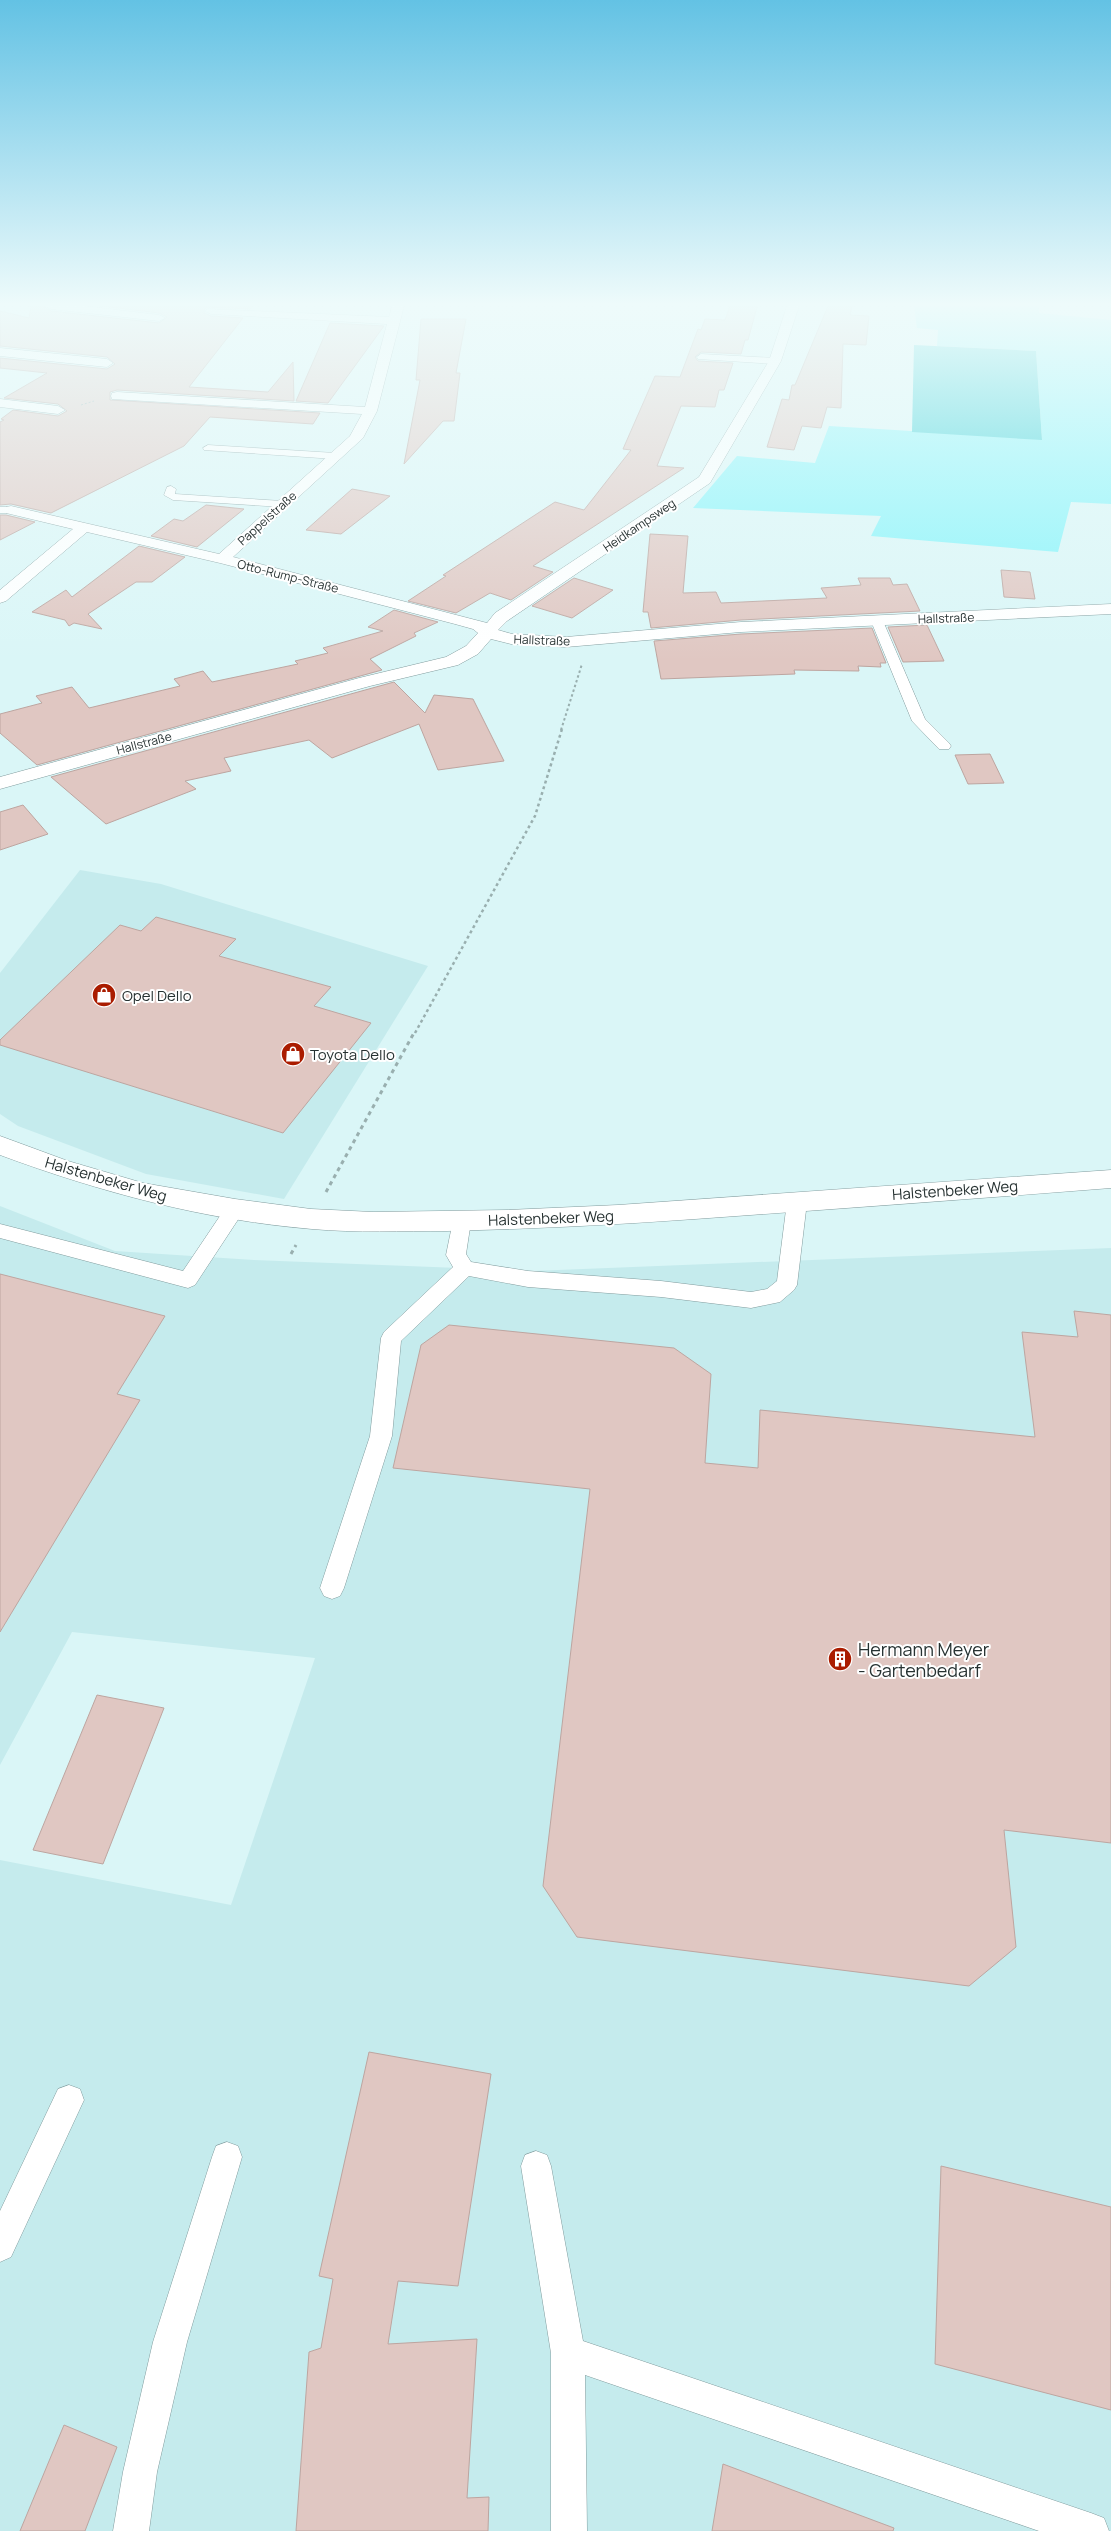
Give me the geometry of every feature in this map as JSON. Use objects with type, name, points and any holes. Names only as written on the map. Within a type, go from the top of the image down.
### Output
[{"type":"street","name":"Pappelstraße","points":[[222,559],[356,438],[363,424]]},
{"type":"street","name":"Heidkampsweg","points":[[489,633],[500,617],[705,480],[738,424]]},
{"type":"street","name":"Otto-Rump-Straße","points":[[5,510],[222,559],[479,625],[489,633]]},
{"type":"street","points":[[0,598],[84,527]]},
{"type":"street","name":"Hallstraße","points":[[0,783],[356,685],[452,661],[472,650],[489,633],[519,641],[578,641],[659,632],[1111,609]]},
{"type":"street","name":"Halstenbeker Weg","points":[[0,1145],[59,1167],[142,1192],[235,1209],[311,1219],[374,1222],[618,1215],[1111,1179]]},
{"type":"lane","points":[[208,448],[335,456]]},
{"type":"lane","points":[[171,489],[169,495],[173,497],[282,504]]},
{"type":"lane","points":[[877,621],[919,721],[944,746]]},
{"type":"lane","points":[[461,1221],[456,1255],[465,1268],[528,1278],[661,1289],[751,1300],[773,1296],[787,1285],[798,1202]]},
{"type":"lane","points":[[0,1231],[188,1280],[235,1209]]},
{"type":"lane","points":[[332,1588],[381,1436],[391,1338],[439,1290],[465,1268]]},
{"type":"lane","points":[[0,2246],[69,2100]]},
{"type":"lane","points":[[131,2531],[140,2472],[170,2342],[227,2157]]},
{"type":"lane","points":[[536,2166],[568,2353],[569,2531]]},
{"type":"lane","points":[[568,2353],[1091,2531]]},
{"type":"path","points":[[311,1219],[535,816],[582,664],[578,641]]},
{"type":"shaded area","points":[[912,424],[1041,424],[1042,440],[912,432]]},
{"type":"shaded area","points":[[1041,424],[1111,424],[1111,504],[1071,502],[1058,552],[871,536],[881,516],[693,508],[737,456],[815,463],[829,426],[1042,439]]},
{"type":"shaded area","points":[[80,870],[161,884],[428,966],[284,1199],[146,1174],[18,1126],[0,1114],[0,973]]},
{"type":"shaded area","points":[[0,1206],[115,1251],[254,1260],[533,1271],[1111,1248],[1111,2531],[0,2531],[0,1860],[231,1905],[315,1658],[72,1632],[0,1765]]},
{"type":"building","points":[[0,424],[204,424],[184,446],[51,513],[11,504],[0,505]]},
{"type":"building","points":[[412,424],[440,424],[404,464]]},
{"type":"building","points":[[634,424],[674,424],[657,466],[684,468],[533,566],[553,572],[511,600],[490,593],[456,613],[408,601],[446,576],[443,575],[555,502],[584,510],[631,450],[623,449]]},
{"type":"building","points":[[774,424],[822,424],[821,428],[802,426],[794,450],[767,447]]},
{"type":"building","points":[[352,489],[390,496],[341,534],[306,530]]},
{"type":"building","points":[[206,505],[244,509],[197,547],[151,536],[174,519],[183,521]]},
{"type":"building","points":[[0,515],[6,515],[35,522],[0,540]]},
{"type":"building","points":[[650,534],[688,536],[683,593],[716,592],[721,603],[827,598],[821,588],[861,585],[858,578],[890,578],[893,585],[907,584],[920,611],[741,620],[651,628],[648,612],[643,612]]},
{"type":"building","points":[[139,546],[185,557],[152,582],[136,582],[88,614],[102,629],[74,623],[69,626],[65,620],[32,612],[66,590],[72,597]]},
{"type":"building","points":[[1001,570],[1030,572],[1035,599],[1004,597]]},
{"type":"building","points":[[574,578],[613,590],[572,618],[532,606]]},
{"type":"building","points":[[394,610],[438,622],[414,633],[416,636],[370,659],[382,670],[37,765],[0,733],[0,714],[42,703],[36,696],[72,687],[89,708],[180,686],[174,679],[203,671],[212,682],[298,664],[295,661],[328,653],[323,648],[383,631],[368,627]]},
{"type":"building","points":[[927,625],[944,661],[903,662],[888,627]]},
{"type":"building","points":[[872,628],[886,663],[880,663],[881,667],[858,666],[859,671],[794,670],[795,674],[661,679],[654,641],[741,634]]},
{"type":"building","points":[[394,682],[425,713],[434,695],[473,699],[504,761],[438,770],[419,724],[332,758],[309,740],[224,758],[231,771],[185,781],[196,789],[106,824],[51,777]]},
{"type":"building","points":[[990,754],[1004,783],[968,784],[955,755]]},
{"type":"building","points":[[23,805],[48,834],[0,850],[0,812]]},
{"type":"building","points":[[156,917],[236,939],[219,956],[331,987],[314,1006],[371,1023],[283,1133],[0,1045],[0,1040],[120,925],[141,931]]},
{"type":"building","points":[[0,1274],[165,1316],[117,1394],[140,1400],[0,1632]]},
{"type":"building","name":"Hermann Meyer - Gartenbedarf","points":[[1074,1311],[1111,1315],[1111,1843],[1004,1830],[1016,1947],[969,1986],[577,1937],[543,1886],[590,1489],[393,1468],[421,1345],[449,1325],[674,1348],[711,1374],[705,1463],[758,1468],[760,1410],[1035,1437],[1022,1332],[1078,1337]]},
{"type":"building","points":[[97,1695],[164,1708],[103,1864],[33,1850]]},
{"type":"building","points":[[369,2052],[491,2074],[458,2286],[398,2281],[388,2344],[477,2339],[467,2498],[489,2497],[488,2531],[296,2531],[309,2352],[321,2348],[333,2279],[319,2276]]},
{"type":"building","points":[[941,2166],[1111,2207],[1111,2410],[935,2364]]},
{"type":"building","points":[[64,2425],[117,2447],[85,2531],[20,2531]]},
{"type":"building","points":[[723,2464],[894,2528],[893,2531],[712,2531]]},
{"type":"place","name":"Opel Dello","points":[[104,995]]},
{"type":"place","name":"Toyota Dello","points":[[293,1054]]},
{"type":"place","name":"Hermann Meyer - Gartenbedarf","points":[[840,1659]]}]
